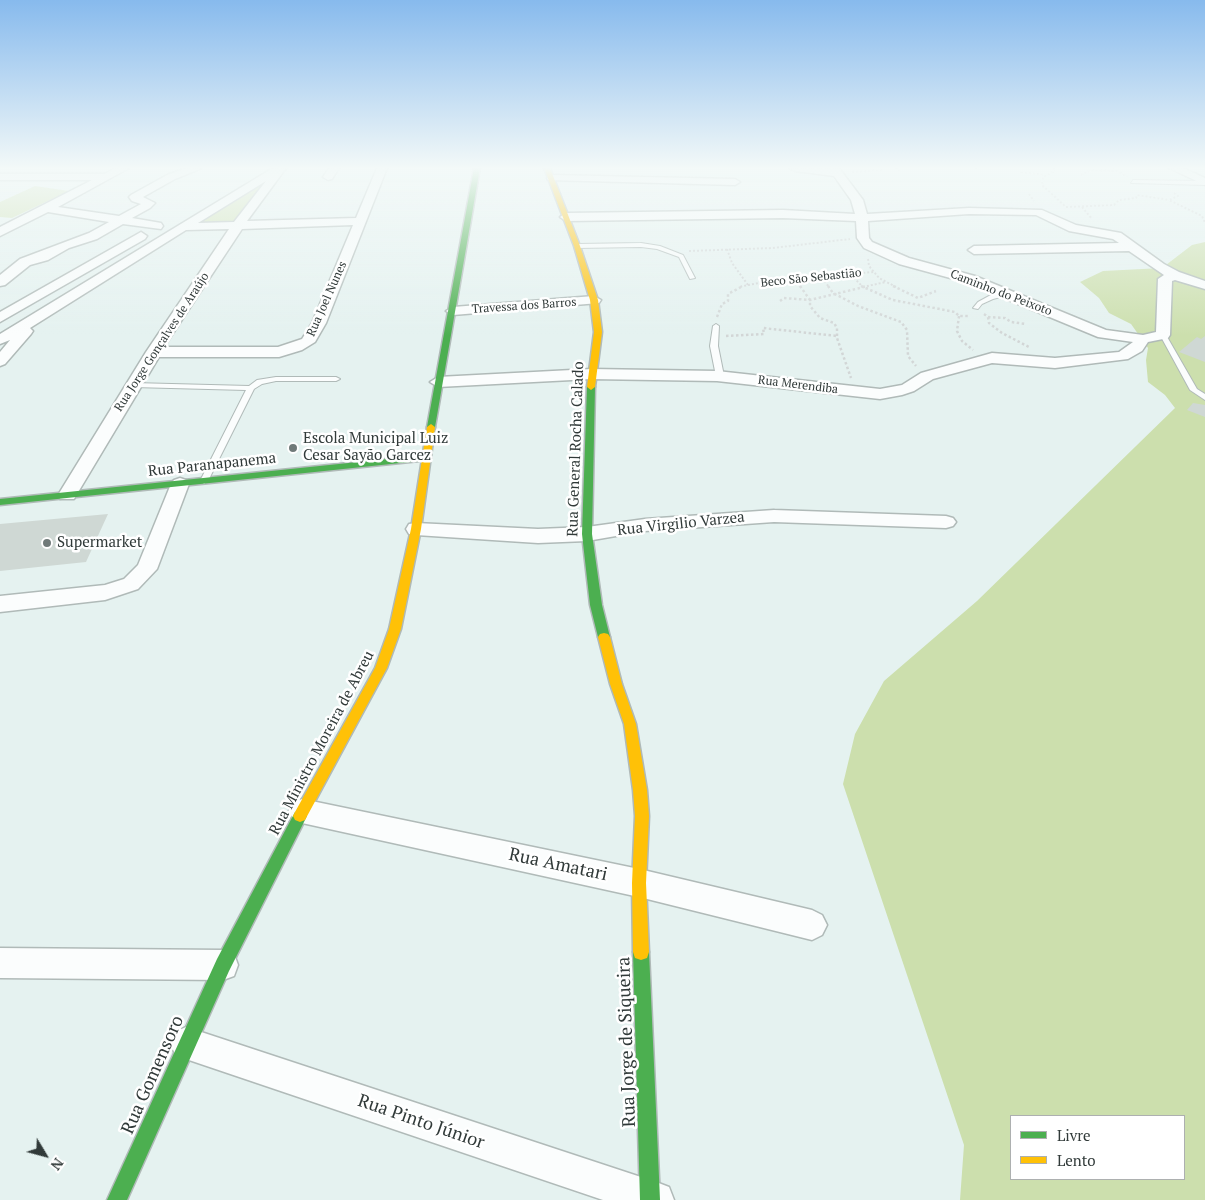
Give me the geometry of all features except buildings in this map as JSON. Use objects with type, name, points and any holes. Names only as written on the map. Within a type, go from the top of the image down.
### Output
[{"type":"street","points":[[0,232],[15,224]]},
{"type":"street","points":[[0,282],[25,262],[84,239],[113,224]]},
{"type":"street","points":[[0,318],[159,224]]},
{"type":"street","points":[[0,340],[185,224]]},
{"type":"street","points":[[180,227],[269,224]]},
{"type":"street","name":"Rua Joel Nunes","points":[[154,352],[278,352],[297,348],[308,342],[319,323],[360,224]]},
{"type":"street","name":"Rua Ministro Moreira de Abreu","points":[[223,965],[302,810],[381,668],[395,629],[416,529],[438,382],[453,311],[468,224]]},
{"type":"street","name":"Rua General Rocha Calado","points":[[569,224],[594,300],[598,332],[591,374],[587,534],[596,605],[616,684],[630,724],[639,780],[642,816],[639,883]]},
{"type":"street","points":[[863,224],[865,242]]},
{"type":"street","points":[[1065,224],[1073,228],[1112,234],[1174,275],[1205,285]]},
{"type":"street","name":"Rua Jorge Gonçalves de Araújo","points":[[67,495],[154,352],[238,225]]},
{"type":"street","points":[[60,234],[84,239]]},
{"type":"street","name":"Caminho do Peixoto","points":[[865,242],[888,255],[970,279],[1098,332],[1143,339],[1163,335]]},
{"type":"street","points":[[974,250],[1133,247]]},
{"type":"street","points":[[1163,335],[1165,312],[1164,283],[1165,279],[1174,275]]},
{"type":"street","name":"Travessa dos Barros","points":[[453,311],[594,300]]},
{"type":"street","points":[[2,357],[33,320]]},
{"type":"street","name":"Rua Merendiba","points":[[438,382],[591,374],[720,376],[856,392],[896,392],[931,375],[984,360],[1006,358],[1050,363],[1081,362],[1122,356],[1137,348],[1143,339]]},
{"type":"street","name":"Rua Paranapanema","points":[[0,502],[426,458]]},
{"type":"street","points":[[0,604],[105,592],[131,584],[147,569],[180,484]]},
{"type":"street","name":"Rua Virgilio Varzea","points":[[416,529],[538,536],[587,534],[645,525],[774,516],[946,522]]},
{"type":"street","name":"Rua Amatari","points":[[302,810],[639,883],[812,925]]},
{"type":"street","name":"Rua Jorge de Siqueira","points":[[639,883],[652,1199]]},
{"type":"street","points":[[0,963],[223,965]]},
{"type":"street","name":"Rua Gomensoro","points":[[117,1200],[186,1043],[223,965]]},
{"type":"street","name":"Rua Pinto Júnior","points":[[186,1043],[652,1199]]},
{"type":"lane","points":[[577,246],[641,244],[681,256],[692,278]]},
{"type":"lane","points":[[976,308],[980,303],[991,297],[1006,294]]},
{"type":"lane","points":[[716,326],[714,346],[720,376]]},
{"type":"lane","points":[[1163,335],[1194,390],[1205,398]]},
{"type":"lane","points":[[204,481],[251,388],[260,382],[276,379],[336,379]]},
{"type":"lane","points":[[134,385],[251,388]]},
{"type":"path","points":[[1070,224],[1073,228]]},
{"type":"path","points":[[669,252],[865,242],[869,266],[886,282],[918,298],[936,291]]},
{"type":"path","points":[[716,326],[718,312],[722,304],[728,301],[728,294],[737,288],[748,285],[732,263],[727,249]]},
{"type":"path","name":"Beco São Sebastião","points":[[748,285],[874,272]]},
{"type":"path","points":[[851,275],[864,289],[893,300],[955,312],[959,316],[957,331],[962,341],[984,360]]},
{"type":"path","points":[[822,278],[835,294],[901,322],[907,330],[908,356],[917,368],[931,375]]},
{"type":"path","points":[[796,279],[805,296],[810,300]]},
{"type":"path","points":[[780,301],[784,298],[810,300],[864,289],[868,285],[886,282]]},
{"type":"path","points":[[810,300],[810,306],[820,318],[834,323],[837,328],[837,336],[856,392]]},
{"type":"path","points":[[976,308],[988,317],[1005,318],[1011,322],[1026,324]]},
{"type":"path","points":[[988,317],[989,323],[1002,333],[1041,353],[1050,363]]},
{"type":"path","points":[[715,336],[764,334],[763,328],[837,336]]},
{"type":"green space","points":[[186,224],[219,224],[183,226]]},
{"type":"green space","points":[[1205,242],[1205,1200],[960,1200],[964,1145],[843,784],[855,734],[884,681],[977,601],[1175,408],[1165,395],[1148,382],[1146,360],[1148,348],[1131,324],[1109,313],[1099,298],[1080,282],[1103,271],[1162,268],[1192,245]]},
{"type":"traffic: fast","points":[[431,427],[467,224]]},
{"type":"traffic: fast","points":[[591,387],[587,534],[596,605],[604,637]]},
{"type":"traffic: fast","points":[[0,502],[426,458]]},
{"type":"traffic: fast","points":[[117,1200],[223,965],[300,816]]},
{"type":"traffic: fast","points":[[641,952],[650,1200]]},
{"type":"traffic: slow","points":[[569,224],[594,300],[598,332],[591,387]]},
{"type":"traffic: slow","points":[[300,816],[381,668],[395,629],[416,529],[431,427]]},
{"type":"traffic: slow","points":[[604,637],[616,684],[630,724],[640,790],[642,816],[639,883],[641,952]]},
{"type":"place","name":"Escola Municipal Luiz Cesar Sayão Garcez","points":[[293,448]]},
{"type":"place","name":"Supermarket","points":[[47,543]]}]
